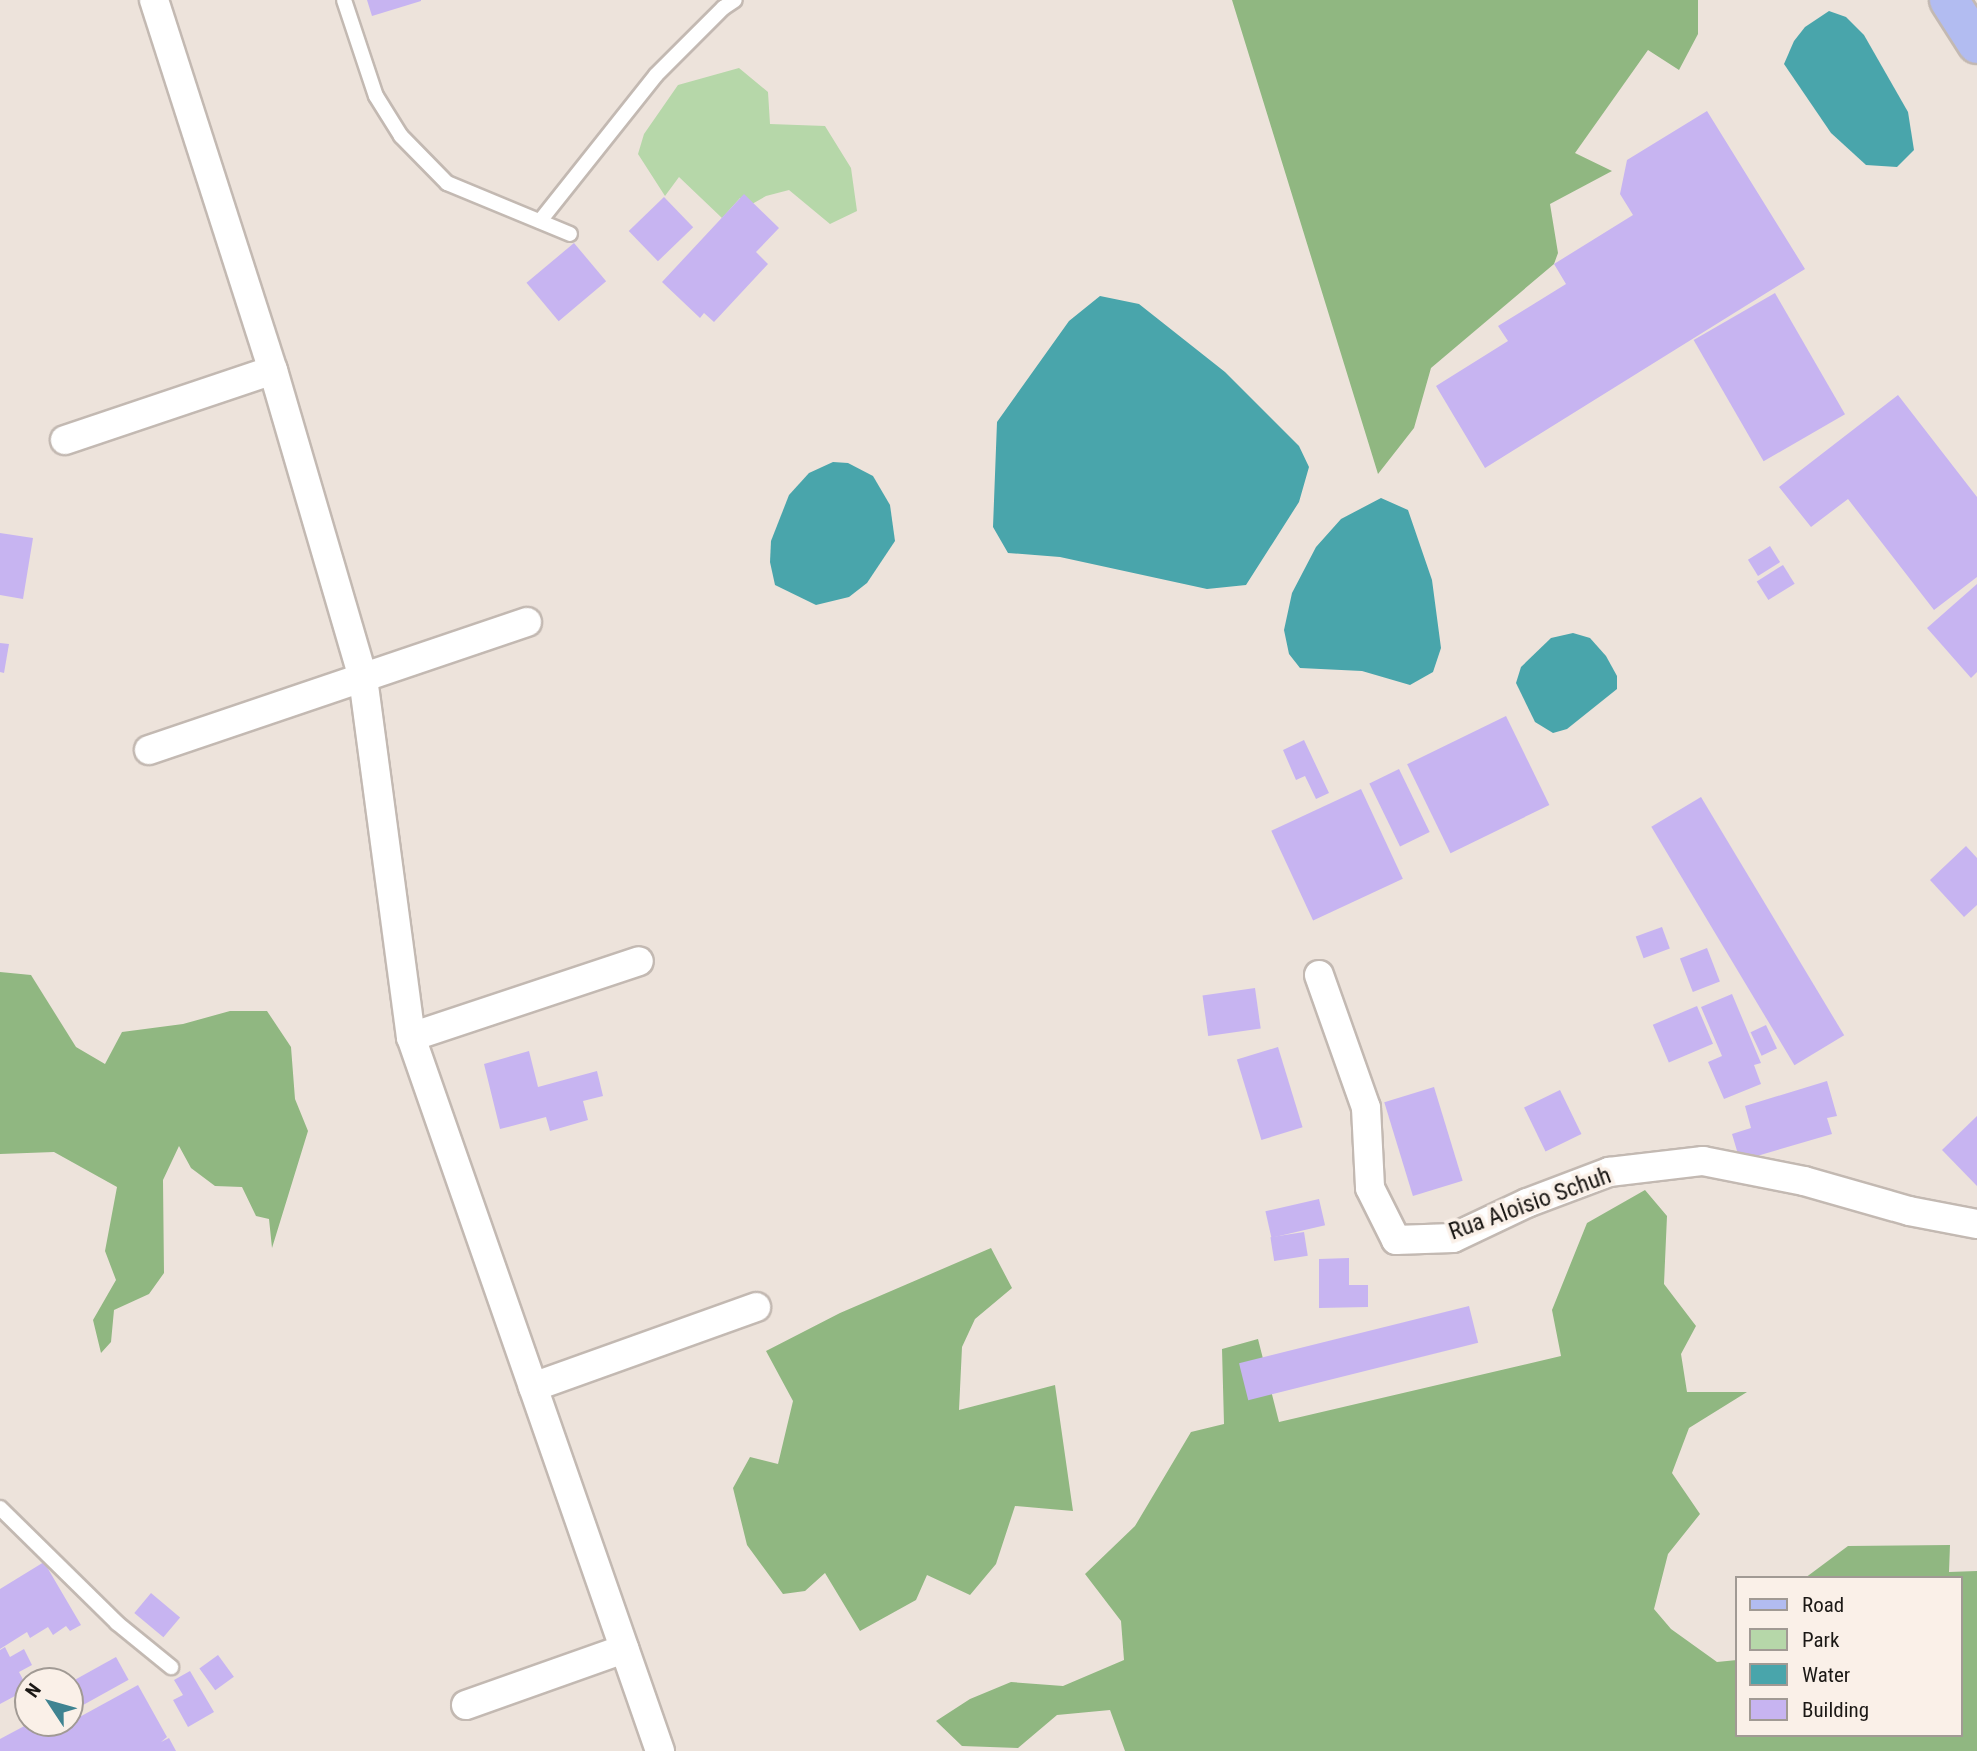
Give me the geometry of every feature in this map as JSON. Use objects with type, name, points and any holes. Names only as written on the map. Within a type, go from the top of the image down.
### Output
[{"type":"main road","points":[[1949,0],[1977,44]]},
{"type":"street","points":[[154,0],[273,370],[363,678],[411,1037],[660,1751]]},
{"type":"street","points":[[65,440],[273,370]]},
{"type":"street","points":[[149,750],[527,622]]},
{"type":"street","points":[[411,1037],[639,961]]},
{"type":"street","name":"Rua Aloisio Schuh","points":[[1319,975],[1366,1108],[1370,1188],[1396,1240],[1452,1238],[1527,1203],[1609,1172],[1703,1161],[1804,1181],[1909,1211],[1977,1224]]},
{"type":"street","points":[[533,1387],[756,1307]]},
{"type":"street","points":[[466,1704],[624,1650]]},
{"type":"lane","points":[[344,0],[376,96],[401,136],[447,183],[570,234]]},
{"type":"lane","points":[[540,221],[656,75],[723,8],[735,0]]},
{"type":"lane","points":[[0,1508],[117,1623],[171,1667]]},
{"type":"green space","points":[[1232,0],[1698,0],[1698,34],[1679,70],[1648,50],[1575,153],[1612,171],[1550,204],[1558,253],[1554,264],[1431,368],[1414,428],[1378,474]]},
{"type":"green space","points":[[739,68],[768,92],[770,124],[825,126],[851,168],[857,211],[830,224],[789,190],[766,196],[752,204],[740,198],[722,218],[679,177],[665,196],[638,154],[644,134],[678,85]]},
{"type":"green space","points":[[0,972],[31,975],[76,1047],[105,1064],[122,1032],[183,1024],[230,1011],[267,1011],[291,1047],[295,1099],[308,1131],[272,1248],[269,1219],[256,1216],[242,1187],[215,1186],[191,1168],[179,1146],[163,1180],[164,1273],[149,1294],[114,1310],[111,1342],[101,1353],[93,1320],[116,1280],[105,1251],[117,1187],[54,1152],[0,1154]]},
{"type":"green space","points":[[1645,1190],[1667,1216],[1664,1284],[1696,1326],[1681,1354],[1687,1392],[1747,1392],[1689,1428],[1672,1473],[1700,1514],[1668,1554],[1654,1609],[1671,1629],[1717,1662],[1736,1660],[1736,1737],[1963,1737],[1963,1576],[1808,1576],[1848,1546],[1950,1545],[1949,1572],[1977,1571],[1977,1751],[1125,1751],[1110,1710],[1057,1715],[1018,1748],[962,1746],[936,1721],[970,1699],[1011,1682],[1063,1686],[1124,1660],[1121,1621],[1085,1574],[1135,1526],[1191,1432],[1224,1424],[1222,1349],[1258,1339],[1279,1422],[1561,1356],[1552,1310],[1587,1223]]},
{"type":"green space","points":[[991,1248],[1012,1288],[975,1319],[962,1347],[959,1410],[1055,1385],[1073,1511],[1015,1506],[996,1564],[970,1595],[927,1575],[916,1600],[860,1631],[825,1573],[805,1591],[783,1594],[747,1545],[733,1488],[750,1457],[778,1464],[793,1401],[766,1351],[840,1313]]},
{"type":"water","points":[[1829,11],[1846,17],[1864,35],[1908,112],[1914,150],[1897,167],[1866,165],[1831,133],[1784,64],[1794,41],[1805,27]]},
{"type":"water","points":[[1100,296],[1139,304],[1225,372],[1299,446],[1309,467],[1299,502],[1246,585],[1207,589],[1060,557],[1008,553],[993,527],[997,422],[1069,321]]},
{"type":"water","points":[[833,462],[848,463],[873,476],[890,505],[895,541],[867,583],[849,597],[816,605],[775,585],[770,562],[771,541],[789,495],[809,473]]},
{"type":"water","points":[[1381,498],[1408,510],[1432,580],[1441,648],[1433,672],[1410,685],[1362,671],[1300,668],[1289,654],[1284,630],[1292,593],[1316,547],[1341,519]]},
{"type":"water","points":[[1573,633],[1590,638],[1606,656],[1617,676],[1617,689],[1567,729],[1553,733],[1535,722],[1516,683],[1521,667],[1551,638]]},
{"type":"building","points":[[367,0],[421,0],[421,1],[372,16]]},
{"type":"building","points":[[1707,111],[1805,269],[1485,468],[1436,386],[1508,341],[1498,326],[1566,284],[1554,264],[1633,215],[1620,194],[1627,160]]},
{"type":"building","points":[[744,194],[779,228],[756,252],[768,264],[714,322],[704,313],[700,318],[662,282]]},
{"type":"building","points":[[664,197],[693,227],[658,261],[629,231]]},
{"type":"building","points":[[574,243],[606,281],[559,321],[527,283]]},
{"type":"building","points":[[1775,293],[1845,414],[1764,461],[1694,340]]},
{"type":"building","points":[[1898,395],[1977,497],[1977,577],[1934,610],[1848,499],[1811,527],[1779,487]]},
{"type":"building","points":[[0,533],[33,538],[23,599],[0,595]]},
{"type":"building","points":[[1770,546],[1780,562],[1758,576],[1748,560]]},
{"type":"building","points":[[1783,565],[1795,584],[1768,600],[1757,581]]},
{"type":"building","points":[[1977,584],[1977,672],[1971,678],[1927,628]]},
{"type":"building","points":[[0,643],[9,644],[4,673],[0,672]]},
{"type":"building","points":[[1506,716],[1549,805],[1451,853],[1407,764]]},
{"type":"building","points":[[1304,740],[1329,793],[1316,799],[1305,776],[1296,780],[1283,750]]},
{"type":"building","points":[[1399,769],[1430,832],[1400,846],[1369,783]]},
{"type":"building","points":[[1361,789],[1403,879],[1313,921],[1271,831]]},
{"type":"building","points":[[1701,797],[1844,1035],[1794,1065],[1651,827]]},
{"type":"building","points":[[1966,846],[1977,858],[1977,905],[1964,917],[1930,880]]},
{"type":"building","points":[[1662,927],[1670,949],[1644,958],[1636,937]]},
{"type":"building","points":[[1707,948],[1720,982],[1693,992],[1680,958]]},
{"type":"building","points":[[1255,988],[1261,1029],[1208,1036],[1203,995]]},
{"type":"building","points":[[1732,994],[1761,1063],[1754,1065],[1761,1084],[1724,1099],[1708,1062],[1722,1056],[1701,1007]]},
{"type":"building","points":[[1697,1006],[1713,1044],[1669,1062],[1653,1025]]},
{"type":"building","points":[[1766,1025],[1777,1049],[1762,1056],[1751,1032]]},
{"type":"building","points":[[1278,1047],[1303,1127],[1261,1140],[1237,1060]]},
{"type":"building","points":[[529,1051],[538,1087],[597,1071],[603,1096],[583,1101],[588,1120],[550,1131],[546,1117],[500,1129],[484,1064]]},
{"type":"building","points":[[1827,1081],[1837,1116],[1827,1118],[1832,1134],[1740,1161],[1732,1134],[1751,1128],[1745,1106]]},
{"type":"building","points":[[1434,1087],[1463,1181],[1413,1196],[1384,1102]]},
{"type":"building","points":[[1560,1090],[1581,1134],[1546,1152],[1524,1108]]},
{"type":"building","points":[[1977,1116],[1977,1186],[1942,1150]]},
{"type":"building","points":[[1319,1199],[1325,1225],[1271,1238],[1265,1211]]},
{"type":"building","points":[[1304,1232],[1308,1256],[1274,1261],[1270,1237]]},
{"type":"building","points":[[1349,1258],[1349,1285],[1368,1285],[1368,1307],[1319,1308],[1319,1259]]},
{"type":"building","points":[[1469,1306],[1478,1343],[1248,1400],[1239,1363]]},
{"type":"building","points":[[44,1562],[81,1625],[70,1631],[66,1626],[53,1635],[48,1627],[30,1638],[27,1632],[0,1649],[0,1589]]},
{"type":"building","points":[[151,1593],[180,1617],[163,1637],[134,1613]]},
{"type":"building","points":[[5,1647],[10,1657],[24,1649],[32,1665],[14,1667],[14,1696],[0,1704],[0,1650]]},
{"type":"building","points":[[218,1655],[234,1677],[215,1690],[199,1669]]},
{"type":"building","points":[[116,1657],[129,1680],[84,1704],[84,1675]]},
{"type":"building","points":[[190,1671],[214,1712],[188,1727],[173,1700],[183,1695],[174,1680]]},
{"type":"building","points":[[138,1685],[167,1737],[161,1742],[169,1738],[176,1751],[0,1751],[0,1739],[14,1732],[14,1737],[84,1737],[84,1715]]}]
